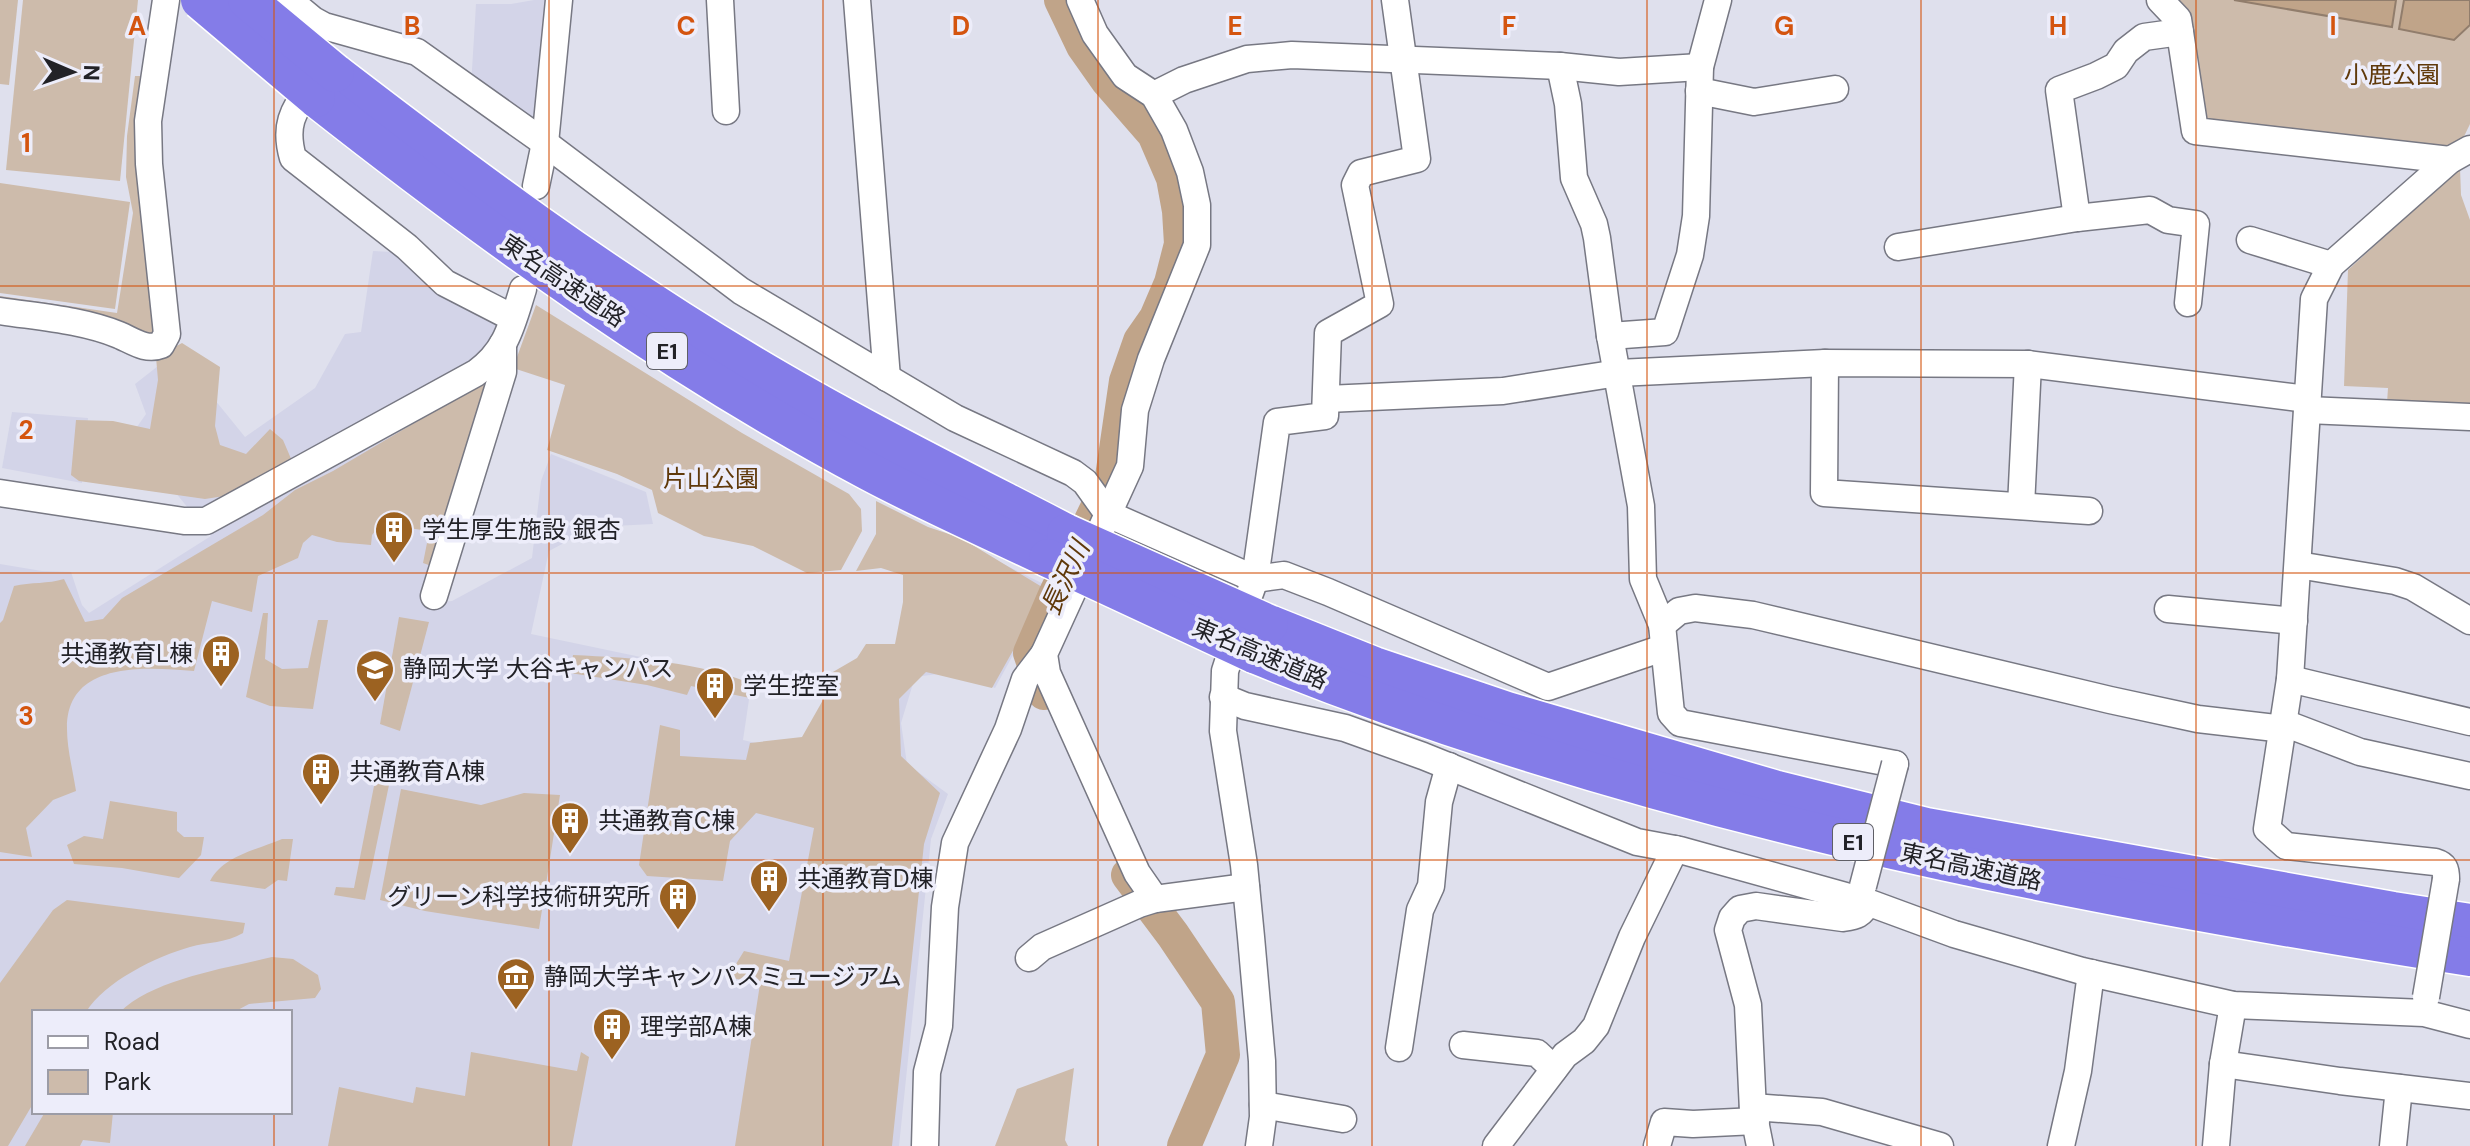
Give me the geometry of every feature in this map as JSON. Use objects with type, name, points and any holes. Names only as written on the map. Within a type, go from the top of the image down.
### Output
[{"type":"highway","name":"東名高速道路","points":[[200,0],[325,86]]},
{"type":"highway","name":"東名高速道路","points":[[247,0],[325,86],[424,183],[537,266],[719,384],[868,471],[1057,546],[1261,639],[1359,696],[1523,751],[1815,834],[2172,907],[2470,957]]},
{"type":"highway","name":"東名高速道路","points":[[1261,639],[1374,666],[1507,711],[1777,790],[1926,827],[2470,923]]},
{"type":"street","points":[[0,311],[60,320],[118,334],[146,346],[161,345],[167,334],[149,164],[148,121],[166,0]]},
{"type":"street","points":[[289,0],[313,20],[347,33],[417,52],[545,143],[741,291],[955,418],[1073,473],[1085,482],[1108,513],[1255,579],[1284,575],[1313,586],[1548,687],[1663,636],[1679,611],[1695,608],[1753,615],[2198,719],[2284,726],[2360,752],[2470,776]]},
{"type":"street","points":[[536,186],[545,143],[559,0]]},
{"type":"street","points":[[720,0],[726,111]]},
{"type":"street","points":[[857,0],[887,378]]},
{"type":"street","points":[[925,1146],[927,1072],[939,1026],[945,907],[955,843],[1008,729],[1025,679],[1044,654],[1130,466],[1135,410],[1151,359],[1171,316],[1197,245],[1197,205],[1190,172],[1174,130],[1154,95],[1125,76],[1095,34],[1080,0]]},
{"type":"street","points":[[1259,1146],[1263,1105],[1262,1061],[1246,887],[1223,731],[1225,671],[1255,579],[1277,422],[1325,416],[1328,333],[1380,304],[1355,185],[1361,173],[1417,159],[1395,0]]},
{"type":"street","points":[[1610,336],[1665,332],[1690,255],[1696,216],[1699,79],[1718,0]]},
{"type":"street","points":[[2160,0],[2178,19],[2195,131],[2460,154]]},
{"type":"street","points":[[2077,218],[2059,90],[2116,66],[2126,51],[2144,37],[2180,32]]},
{"type":"street","points":[[347,33],[293,111],[288,125],[293,158],[407,247],[445,283],[513,318]]},
{"type":"street","points":[[1154,95],[1184,80],[1247,59],[1292,55],[1560,66],[1699,79],[1754,102],[1835,89]]},
{"type":"street","points":[[1560,66],[1568,104],[1574,178],[1594,224],[1610,336],[1641,506],[1643,579],[1663,636],[1671,713],[1680,723],[1895,764],[1863,896],[1864,911],[1857,916],[1843,918],[1756,906],[1740,909],[1732,918],[1728,930],[1748,1005],[1756,1125]]},
{"type":"street","points":[[2425,1005],[2446,879],[2442,864],[2286,846],[2267,829],[2290,679],[2314,299],[2331,265],[2460,154]]},
{"type":"street","points":[[1898,247],[2077,218],[2150,210],[2168,220],[2196,224],[2188,303]]},
{"type":"street","points":[[2250,240],[2331,265]]},
{"type":"street","points":[[0,493],[184,521],[206,521],[476,373],[495,359],[523,289]]},
{"type":"street","points":[[434,596],[503,372],[503,344]]},
{"type":"street","points":[[1327,399],[1503,391],[1618,373],[1825,363],[2028,364],[2307,404],[2470,417]]},
{"type":"street","points":[[1825,363],[1824,493],[2089,511]]},
{"type":"street","points":[[2021,506],[2028,364]]},
{"type":"street","points":[[2298,565],[2395,581],[2413,587],[2470,621]]},
{"type":"street","points":[[2168,609],[2294,621]]},
{"type":"street","points":[[1044,654],[1047,673],[1149,901]]},
{"type":"street","points":[[2290,679],[2470,722]]},
{"type":"street","points":[[1223,697],[1245,706],[1345,728],[1449,766],[1637,842],[1863,896],[1968,938],[2091,973],[2233,1005],[2425,1005],[2470,1025]]},
{"type":"street","points":[[1399,1048],[1420,910],[1431,886],[1439,802],[1449,766]]},
{"type":"street","points":[[1496,1146],[1565,1055],[1584,1041],[1596,1026],[1632,937],[1675,849]]},
{"type":"street","points":[[1029,958],[1042,947],[1149,901],[1246,887]]},
{"type":"street","points":[[2061,1146],[2078,1071],[2091,973]]},
{"type":"street","points":[[2216,1146],[2223,1064],[2233,1005]]},
{"type":"street","points":[[1463,1045],[1537,1053],[1554,1069]]},
{"type":"street","points":[[2223,1064],[2470,1096]]},
{"type":"street","points":[[2393,1146],[2399,1088]]},
{"type":"street","points":[[1263,1105],[1343,1119]]},
{"type":"street","points":[[1657,1146],[1664,1122],[1756,1125],[1822,1112],[1940,1146]]},
{"type":"shaded area","points":[[550,0],[537,125],[471,86],[476,4],[511,4]]},
{"type":"shaded area","points":[[2234,0],[2396,0],[2392,27]]},
{"type":"shaded area","points":[[2404,0],[2470,0],[2470,25],[2454,40],[2399,29]]},
{"type":"shaded area","name":"静岡大学 大谷キャンパス","points":[[373,251],[410,253],[501,322],[427,603],[452,601],[532,558],[541,481],[551,454],[646,492],[653,524],[594,527],[549,551],[531,634],[717,673],[751,686],[743,740],[772,747],[798,743],[888,648],[900,642],[960,543],[1050,587],[995,688],[953,672],[915,677],[901,723],[907,764],[948,794],[931,839],[899,1146],[0,1146],[0,564],[71,572],[82,605],[89,613],[211,536],[130,437],[146,414],[135,384],[176,352],[245,437],[315,388],[345,334],[361,332]]},
{"type":"shaded area","points":[[12,412],[88,418],[82,483],[2,468]]},
{"type":"green space","points":[[0,0],[18,0],[9,85],[0,84]]},
{"type":"green space","points":[[23,0],[138,0],[120,181],[6,170]]},
{"type":"green space","name":"小鹿公園","points":[[2167,0],[2470,0],[2470,124],[2457,151],[2204,131]]},
{"type":"green space","points":[[135,76],[145,76],[170,329],[149,336],[0,316],[0,296],[117,313],[133,213],[126,177],[127,136]]},
{"type":"green space","points":[[2460,168],[2461,195],[2470,220],[2470,403],[2387,403],[2388,388],[2344,386],[2348,270]]},
{"type":"green space","points":[[0,183],[130,202],[115,309],[0,293]]},
{"type":"green space","name":"片山公園","points":[[536,305],[742,433],[849,494],[861,509],[862,531],[841,570],[807,573],[753,546],[704,536],[658,513],[652,490],[617,474],[547,450],[565,385],[513,368]]},
{"type":"green space","points":[[182,343],[220,367],[215,426],[220,445],[246,454],[270,429],[283,440],[292,461],[231,495],[205,499],[79,481],[71,475],[76,420],[113,421],[150,429],[158,380],[156,357]]},
{"type":"green space","points":[[494,376],[437,568],[423,563],[428,538],[422,530],[381,524],[372,535],[371,545],[337,542],[312,535],[303,543],[298,558],[258,576],[252,612],[212,601],[194,671],[133,669],[94,679],[80,690],[70,707],[67,729],[76,791],[53,800],[26,828],[32,857],[0,852],[0,623],[14,586],[64,579],[85,622],[103,619],[122,598],[263,515],[295,490],[333,471]]},
{"type":"green space","points":[[876,501],[928,527],[961,538],[1047,590],[992,688],[926,672],[899,699],[901,756],[940,793],[924,844],[892,1146],[735,1146],[760,984],[728,977],[744,951],[789,961],[814,828],[756,813],[730,841],[723,881],[647,876],[639,865],[660,725],[680,730],[680,756],[746,760],[750,743],[802,737],[823,700],[826,676],[857,658],[866,644],[895,644],[903,602],[903,575],[881,568],[856,571],[876,534]]},
{"type":"green space","points":[[263,613],[268,613],[265,659],[282,669],[308,668],[318,620],[328,620],[313,709],[270,706],[246,697]]},
{"type":"green space","points":[[399,617],[429,622],[400,731],[380,724]]},
{"type":"green space","points":[[573,655],[642,659],[688,666],[755,685],[750,698],[691,686],[687,695],[647,685],[570,673]]},
{"type":"green space","points":[[375,781],[389,785],[365,900],[334,895],[336,887],[354,888]]},
{"type":"green space","points":[[401,789],[481,805],[524,793],[560,795],[539,929],[425,911],[380,900]]},
{"type":"green space","points":[[110,801],[177,812],[177,831],[184,837],[204,837],[201,855],[179,878],[74,864],[67,845],[84,836],[103,839]]},
{"type":"green space","points":[[282,839],[293,839],[287,881],[278,880],[265,889],[210,881],[232,859]]},
{"type":"green space","points":[[67,900],[245,923],[243,933],[237,936],[177,951],[132,972],[105,990],[87,1010],[32,1010],[32,1105],[8,1146],[0,1146],[0,983],[53,910]]},
{"type":"green space","points":[[272,957],[293,959],[318,975],[321,989],[315,998],[249,1004],[238,1010],[123,1010],[151,991],[213,971]]},
{"type":"green space","points":[[471,1052],[577,1071],[581,1052],[589,1057],[572,1146],[328,1146],[339,1087],[413,1103],[416,1087],[465,1096]]},
{"type":"green space","points":[[1074,1068],[1065,1140],[1068,1146],[995,1146],[1017,1089]]},
{"type":"green space","points":[[44,1114],[113,1114],[110,1143],[83,1140],[80,1146],[25,1146]]},
{"type":"waterway","name":"長沢川","points":[[1044,693],[1030,653],[1112,477],[1126,381],[1140,341],[1156,318],[1171,283],[1181,244],[1173,178],[1154,134],[1107,80],[1083,46],[1061,0]]},
{"type":"waterway","name":"長沢川","points":[[1128,875],[1218,1002],[1223,1055],[1184,1146]]},
{"type":"place","name":"学生厚生施設 銀杏","points":[[394,564]]},
{"type":"place","name":"共通教育L棟","points":[[221,688]]},
{"type":"place","name":"静岡大学 大谷キャンパス","points":[[375,703]]},
{"type":"place","name":"学生控室","points":[[715,720]]},
{"type":"place","name":"共通教育A棟","points":[[321,806]]},
{"type":"place","name":"共通教育C棟","points":[[570,855]]},
{"type":"place","name":"共通教育D棟","points":[[769,913]]},
{"type":"place","name":"グリーン科学技術研究所","points":[[678,931]]},
{"type":"place","name":"静岡大学キャンパスミュージアム","points":[[516,1011]]},
{"type":"place","name":"理学部A棟","points":[[612,1061]]}]
